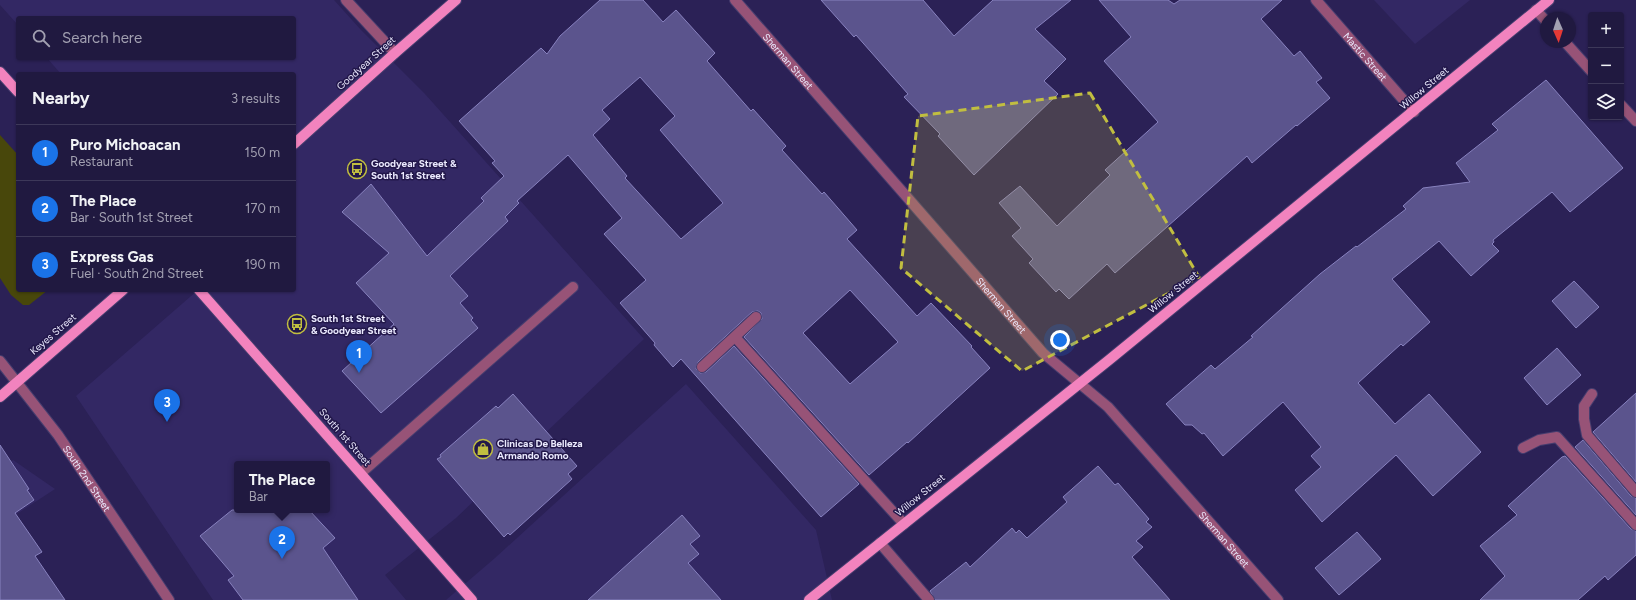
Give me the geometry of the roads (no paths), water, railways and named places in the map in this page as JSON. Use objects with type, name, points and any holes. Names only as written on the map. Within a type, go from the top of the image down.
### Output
[{"type":"main road","name":"Goodyear Street","points":[[296,142],[394,53],[456,0]]},
{"type":"main road","name":"Willow Street","points":[[809,600],[1080,383],[1414,112],[1549,0]]},
{"type":"main road","points":[[0,72],[16,90]]},
{"type":"main road","name":"Keyes Street","points":[[0,397],[121,292]]},
{"type":"main road","name":"South 1st Street","points":[[201,292],[472,600]]},
{"type":"street","points":[[346,0],[394,53]]},
{"type":"street","name":"Sherman Street","points":[[735,0],[1042,352],[1108,407],[1278,600]]},
{"type":"street","name":"Mastic Street","points":[[1316,0],[1414,112]]},
{"type":"street","points":[[1536,10],[1540,14]]},
{"type":"street","points":[[1570,48],[1588,68]]},
{"type":"street","points":[[1624,108],[1636,121]]},
{"type":"street","points":[[361,473],[573,287]]},
{"type":"street","points":[[702,367],[756,317]]},
{"type":"street","points":[[735,337],[904,524]]},
{"type":"street","name":"South 2nd Street","points":[[0,360],[16,383],[58,435],[169,600]]},
{"type":"street","points":[[1592,394],[1584,406],[1584,419],[1587,435],[1636,492]]},
{"type":"street","points":[[1523,448],[1539,440],[1557,437],[1636,525]]},
{"type":"street","points":[[880,543],[929,600]]},
{"type":"place","name":"Goodyear Street & South 1st Street","points":[[357,169]]},
{"type":"place","name":"South 1st Street & Goodyear Street","points":[[297,324]]},
{"type":"place","name":"Puro Michoacan","points":[[359,373]]},
{"type":"place","name":"Express Gas","points":[[167,422]]},
{"type":"place","name":"Clinicas De Belleza Armando Romo","points":[[483,449]]},
{"type":"place","name":"The Place","points":[[282,559]]}]
